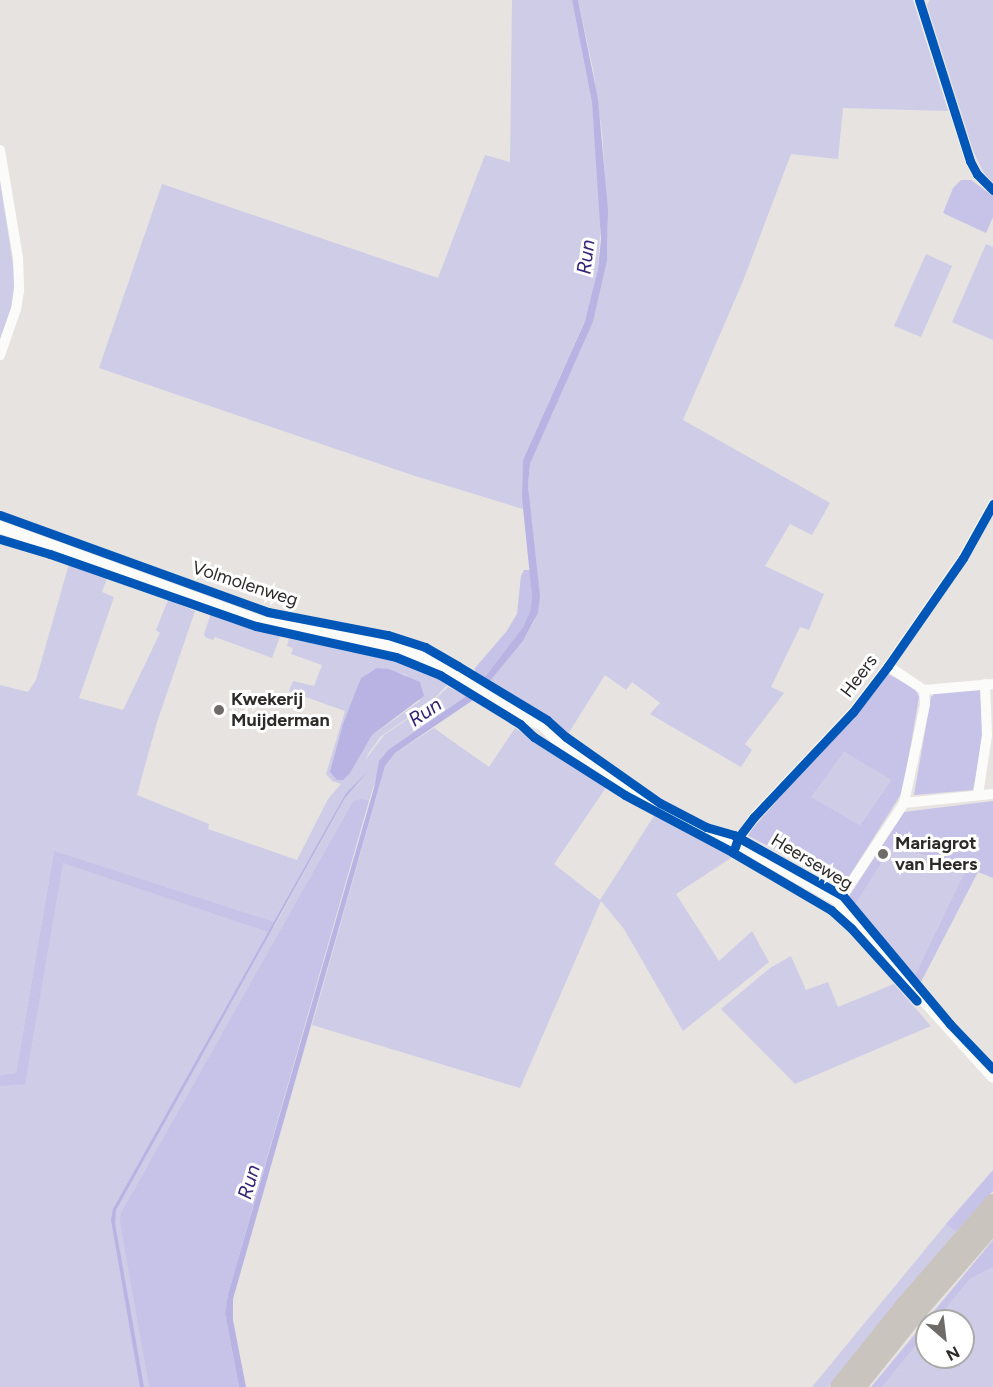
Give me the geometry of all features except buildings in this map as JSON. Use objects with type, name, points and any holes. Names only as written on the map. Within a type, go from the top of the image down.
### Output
[{"type":"highway","points":[[839,1387],[903,1306],[993,1203]]},
{"type":"highway","points":[[857,1387],[913,1317],[993,1225]]},
{"type":"street","points":[[919,0],[970,161],[977,174],[993,190]]},
{"type":"street","points":[[0,150],[18,257],[19,291],[16,309],[0,355]]},
{"type":"street","name":"Heers","points":[[737,843],[754,817],[853,712],[888,666],[963,558],[993,504]]},
{"type":"street","name":"Volmolenweg","points":[[0,527],[261,622],[399,648],[453,674]]},
{"type":"street","points":[[888,666],[924,690],[989,684],[987,735],[978,795]]},
{"type":"street","name":"Heerseweg","points":[[453,674],[528,720],[538,733],[555,738],[656,808],[723,841],[737,843],[839,901],[849,917],[993,1077]]},
{"type":"street","points":[[839,901],[904,803],[926,704],[924,690]]},
{"type":"street","points":[[904,803],[993,794]]},
{"type":"shaded area","points":[[512,0],[572,0],[592,103],[601,217],[598,269],[589,311],[523,460],[523,509],[412,475],[99,368],[162,184],[438,278],[485,155],[510,162]]},
{"type":"shaded area","points":[[572,0],[578,0],[598,99],[608,210],[607,261],[593,322],[530,464],[528,486],[540,596],[538,613],[523,641],[476,698],[395,753],[385,766],[233,1299],[233,1320],[246,1387],[239,1387],[225,1314],[228,1294],[374,788],[379,761],[388,750],[474,691],[523,627],[530,612],[532,596],[522,498],[523,460],[585,321],[598,269],[601,239],[592,103]]},
{"type":"shaded area","points":[[578,0],[913,0],[948,111],[843,108],[838,159],[791,154],[743,281],[683,420],[830,503],[812,535],[790,524],[765,566],[824,594],[809,630],[800,627],[771,687],[784,693],[745,744],[752,750],[741,767],[650,714],[660,703],[632,682],[626,690],[605,675],[568,734],[545,715],[489,682],[523,641],[535,620],[528,486],[530,464],[593,322],[607,261],[608,225],[602,132],[593,69]]},
{"type":"shaded area","points":[[930,0],[993,0],[993,183],[986,177],[974,153],[927,5]]},
{"type":"shaded area","points":[[0,180],[15,278],[11,309],[0,339]]},
{"type":"shaded area","points":[[961,180],[971,180],[993,196],[993,217],[986,233],[943,213],[953,188]]},
{"type":"shaded area","points":[[986,244],[993,247],[993,340],[952,322]]},
{"type":"shaded area","points":[[926,254],[952,266],[921,337],[894,326]]},
{"type":"shaded area","points":[[69,564],[107,578],[102,592],[114,597],[79,698],[123,710],[160,633],[156,630],[168,600],[195,611],[157,722],[137,795],[209,824],[208,829],[297,860],[328,799],[341,784],[332,781],[326,774],[345,711],[289,691],[293,681],[314,686],[322,665],[291,654],[293,648],[287,646],[289,639],[377,656],[439,678],[447,685],[430,703],[381,736],[366,759],[384,735],[430,704],[448,687],[468,696],[383,755],[369,801],[353,801],[130,1198],[132,1288],[149,1387],[0,1387],[0,1080],[18,1078],[57,856],[274,927],[345,798],[370,769],[346,793],[275,922],[54,852],[16,1073],[0,1075],[0,685],[28,692],[36,680]],"holes":[[[377,668],[406,675],[420,701],[372,735],[343,780]]]},
{"type":"shaded area","points":[[524,570],[530,570],[532,596],[530,613],[523,627],[483,679],[475,675],[475,668],[506,632],[517,614],[521,576]]},
{"type":"shaded area","points":[[211,613],[281,634],[272,658],[215,637],[213,640],[205,637]]},
{"type":"shaded area","points":[[377,668],[389,669],[420,682],[424,696],[372,735],[350,773],[343,780],[337,780],[330,772],[343,724],[361,678]]},
{"type":"shaded area","points":[[888,674],[915,689],[919,697],[903,791],[840,891],[821,874],[747,835]],"holes":[[[844,752],[891,780],[860,825],[811,797]]]},
{"type":"shaded area","points":[[980,689],[983,739],[973,790],[914,795],[931,697],[938,690]]},
{"type":"shaded area","points":[[434,728],[489,767],[515,728],[607,786],[554,864],[600,900],[654,816],[734,856],[676,894],[719,961],[752,931],[769,962],[683,1031],[624,929],[601,901],[520,1088],[312,1025],[385,766],[395,753]]},
{"type":"shaded area","points":[[844,752],[891,780],[860,825],[810,797]]},
{"type":"shaded area","points":[[370,769],[345,798],[116,1210],[115,1223],[144,1387],[140,1387],[111,1220],[113,1209],[346,793]]},
{"type":"shaded area","points":[[362,799],[369,801],[228,1294],[225,1315],[239,1387],[149,1387],[120,1222],[121,1213],[353,801]]},
{"type":"shaded area","points":[[993,801],[993,878],[978,872],[921,982],[915,975],[966,869],[893,845],[854,906],[848,898],[904,812]]},
{"type":"shaded area","points":[[892,845],[966,869],[915,975],[854,906]]},
{"type":"shaded area","points":[[54,851],[275,922],[269,932],[63,863],[25,1084],[0,1086],[0,1075],[16,1073]]},
{"type":"shaded area","points":[[791,956],[806,990],[828,982],[838,1007],[894,984],[931,1026],[795,1084],[721,1009],[770,968]]},
{"type":"shaded area","points":[[993,1170],[993,1191],[956,1232],[946,1224]]},
{"type":"shaded area","points":[[946,1224],[956,1232],[828,1387],[812,1387]]},
{"type":"shaded area","points":[[993,1240],[993,1267],[970,1279],[946,1309],[936,1309]]},
{"type":"shaded area","points":[[993,1267],[993,1387],[882,1387],[915,1347],[915,1369],[975,1369],[975,1309],[946,1309],[970,1279]]},
{"type":"shaded area","points":[[915,1334],[915,1347],[882,1387],[871,1387]]},
{"type":"cycle path","points":[[919,0],[970,161],[977,174],[993,190]]},
{"type":"cycle path","points":[[735,847],[738,838],[754,817],[853,712],[888,666],[963,558],[993,504]]},
{"type":"cycle path","points":[[0,515],[268,612],[388,635],[425,647],[547,720],[566,737],[660,803],[706,827],[734,835],[843,896],[950,1024],[993,1069]]},
{"type":"cycle path","points":[[0,539],[50,554],[256,626],[396,657],[440,675],[520,724],[534,737],[625,795],[732,852],[831,910],[851,928],[917,1001]]},
{"type":"place","name":"Kwekerij Muijderman","points":[[219,710]]},
{"type":"place","name":"Mariagrot van Heers","points":[[883,854]]},
{"type":"water label","name":"Run","points":[[586,257]]},
{"type":"water label","name":"Run","points":[[425,712]]},
{"type":"water label","name":"Run","points":[[249,1182]]}]
